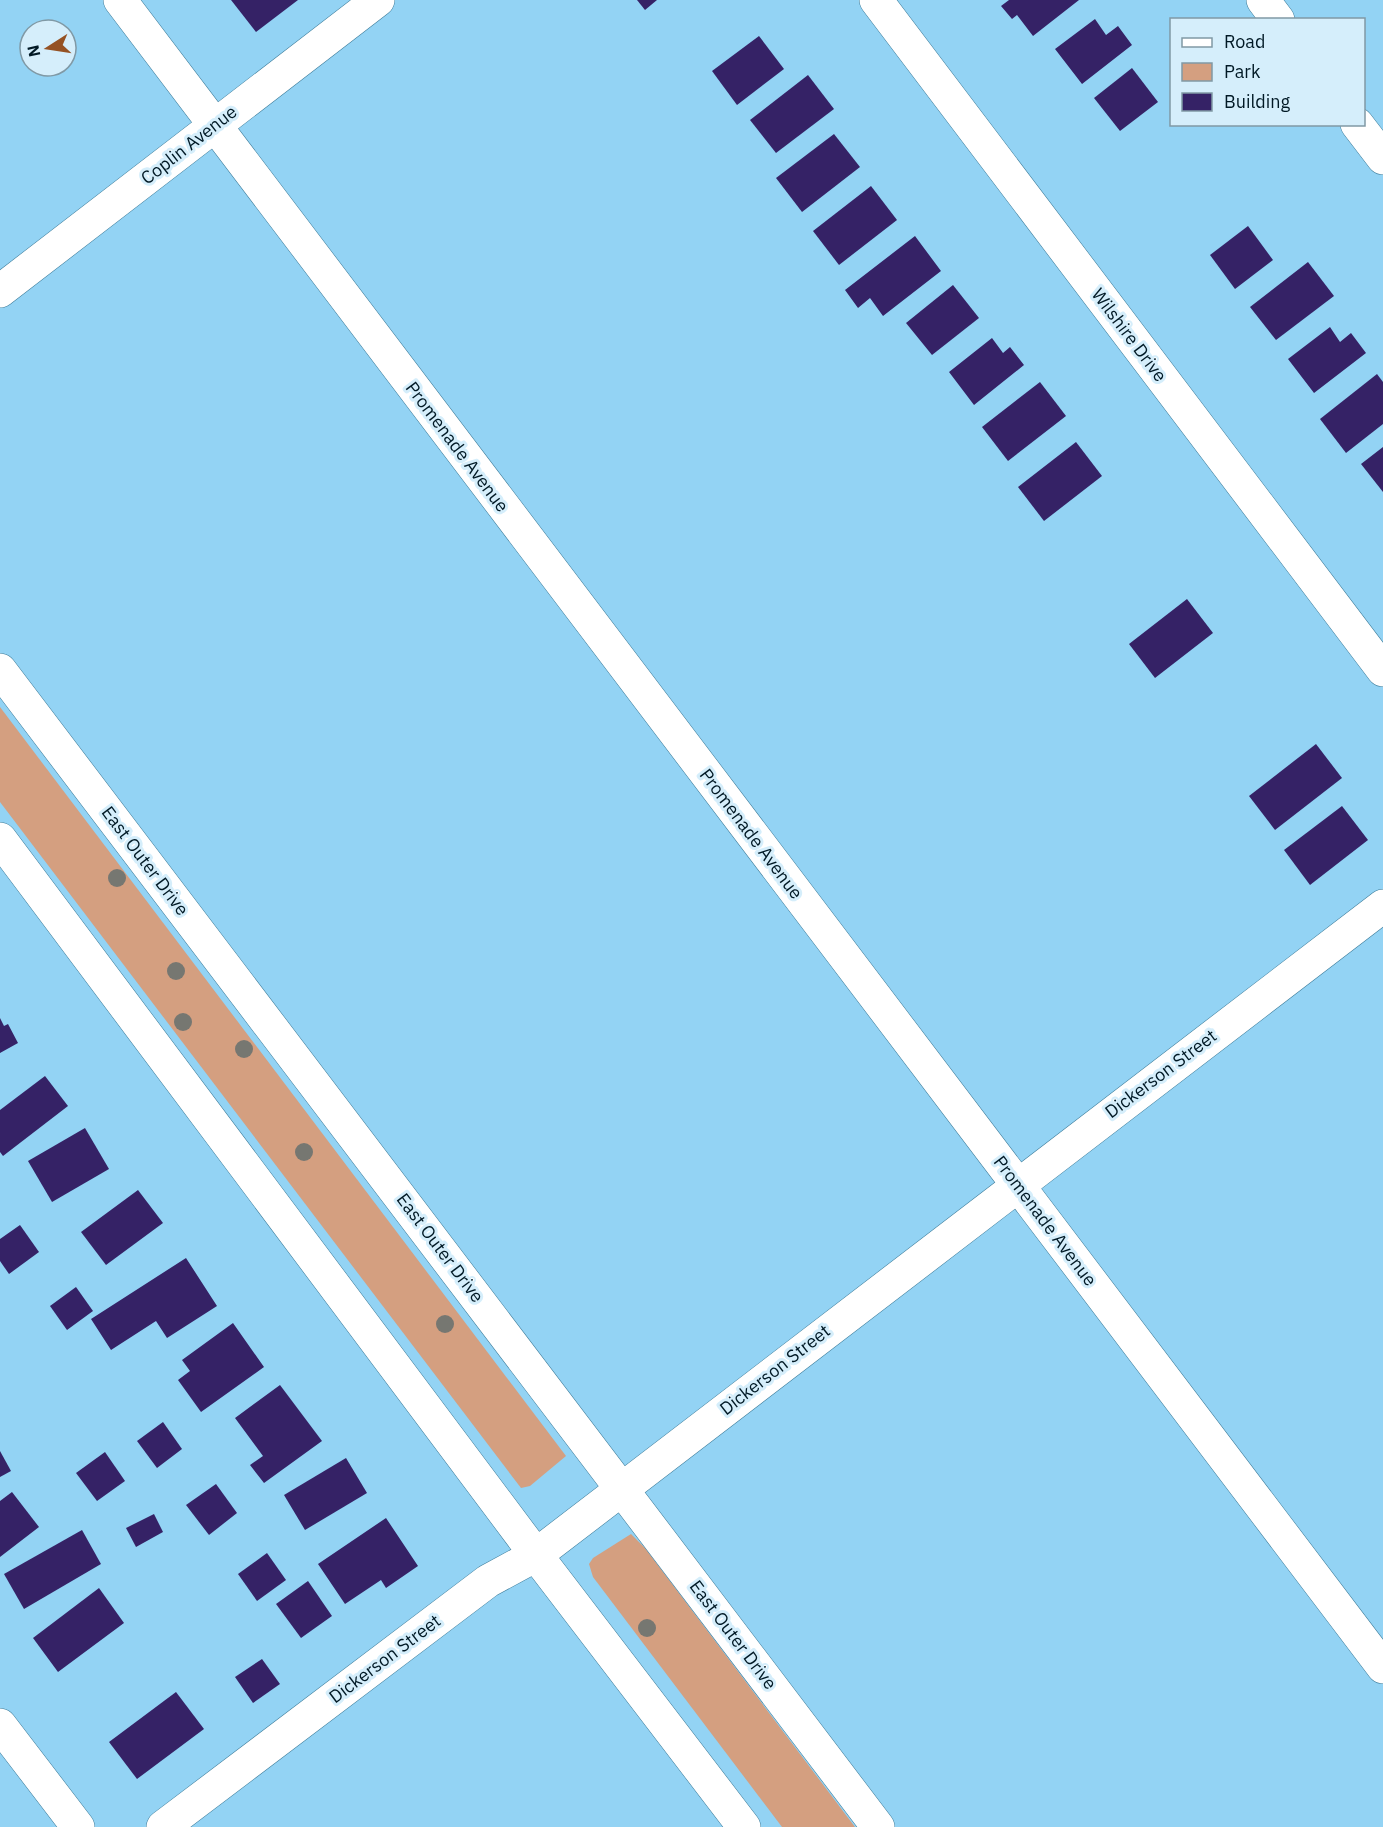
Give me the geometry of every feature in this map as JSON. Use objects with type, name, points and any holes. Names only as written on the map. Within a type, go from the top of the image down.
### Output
[{"type":"street","name":"Promenade Avenue","points":[[120,0],[213,126],[1383,1667]]},
{"type":"street","name":"Coplin Avenue","points":[[0,291],[378,0]]},
{"type":"street","name":"Wilshire Drive","points":[[876,0],[1383,670]]},
{"type":"street","points":[[1263,0],[1276,18]]},
{"type":"street","points":[[1359,126],[1383,158]]},
{"type":"street","name":"East Outer Drive","points":[[0,670],[878,1827]]},
{"type":"street","points":[[0,839],[536,1555],[744,1827]]},
{"type":"street","name":"Dickerson Street","points":[[163,1827],[488,1581],[536,1555],[1017,1184],[1383,906]]},
{"type":"street","points":[[0,1725],[78,1827]]},
{"type":"green space","points":[[0,707],[566,1456],[530,1486],[521,1488],[0,802]]},
{"type":"green space","points":[[631,1534],[645,1548],[855,1827],[782,1827],[593,1577],[589,1564],[593,1558]]},
{"type":"building","points":[[231,0],[298,0],[256,32]]},
{"type":"building","points":[[637,0],[657,0],[645,10]]},
{"type":"building","points":[[1009,0],[1079,0],[1033,36],[1017,15],[1012,19],[1001,6]]},
{"type":"building","points":[[1095,19],[1106,35],[1118,26],[1132,45],[1082,84],[1055,49]]},
{"type":"building","points":[[759,36],[784,69],[737,105],[712,71]]},
{"type":"building","points":[[1132,68],[1158,102],[1120,131],[1094,98]]},
{"type":"building","points":[[808,75],[834,109],[776,153],[750,120]]},
{"type":"building","points":[[834,134],[860,167],[802,212],[776,178]]},
{"type":"building","points":[[871,186],[897,220],[839,265],[813,231]]},
{"type":"building","points":[[1248,226],[1273,260],[1235,289],[1210,255]]},
{"type":"building","points":[[915,236],[941,271],[883,316],[870,298],[858,308],[845,290]]},
{"type":"building","points":[[1308,262],[1334,296],[1276,340],[1250,307]]},
{"type":"building","points":[[953,285],[979,318],[932,355],[906,323]]},
{"type":"building","points":[[1330,327],[1340,342],[1351,333],[1366,353],[1314,393],[1288,359]]},
{"type":"building","points":[[992,338],[1003,353],[1010,347],[1024,365],[974,405],[949,372]]},
{"type":"building","points":[[1377,374],[1383,382],[1383,424],[1346,453],[1320,419]]},
{"type":"building","points":[[1040,382],[1066,416],[1008,461],[982,427]]},
{"type":"building","points":[[1076,442],[1102,476],[1044,521],[1018,487]]},
{"type":"building","points":[[1383,447],[1383,492],[1361,464]]},
{"type":"building","points":[[1187,599],[1213,633],[1155,678],[1129,644]]},
{"type":"building","points":[[1316,744],[1342,778],[1275,830],[1249,796]]},
{"type":"building","points":[[1342,806],[1368,840],[1310,885],[1284,850]]},
{"type":"building","points":[[0,1018],[4,1026],[8,1024],[18,1043],[0,1053]]},
{"type":"building","points":[[45,1076],[68,1106],[3,1156],[0,1152],[0,1110]]},
{"type":"building","points":[[85,1128],[109,1169],[52,1202],[28,1161]]},
{"type":"building","points":[[138,1190],[163,1223],[106,1265],[81,1232]]},
{"type":"building","points":[[20,1225],[39,1252],[9,1274],[0,1261],[0,1239]]},
{"type":"building","points":[[186,1258],[217,1306],[167,1338],[156,1321],[111,1350],[91,1319]]},
{"type":"building","points":[[76,1287],[93,1311],[67,1330],[50,1306]]},
{"type":"building","points":[[233,1323],[264,1367],[201,1412],[178,1380],[190,1371],[182,1360]]},
{"type":"building","points":[[280,1385],[322,1441],[264,1483],[250,1465],[263,1456],[235,1418]]},
{"type":"building","points":[[163,1422],[182,1449],[157,1468],[137,1441]]},
{"type":"building","points":[[0,1451],[11,1471],[0,1477]]},
{"type":"building","points":[[105,1452],[125,1481],[97,1501],[76,1473]]},
{"type":"building","points":[[346,1458],[367,1493],[305,1530],[284,1495]]},
{"type":"building","points":[[216,1484],[237,1513],[209,1535],[186,1505]]},
{"type":"building","points":[[12,1492],[39,1527],[0,1557],[0,1501]]},
{"type":"building","points":[[154,1514],[163,1532],[136,1547],[126,1528]]},
{"type":"building","points":[[386,1518],[418,1566],[386,1588],[381,1580],[345,1604],[318,1564]]},
{"type":"building","points":[[82,1530],[101,1564],[24,1609],[4,1574]]},
{"type":"building","points":[[267,1553],[286,1580],[257,1601],[238,1574]]},
{"type":"building","points":[[308,1581],[332,1616],[301,1638],[276,1604]]},
{"type":"building","points":[[99,1588],[124,1623],[58,1672],[33,1638]]},
{"type":"building","points":[[262,1659],[280,1684],[253,1703],[235,1677]]},
{"type":"building","points":[[176,1692],[204,1729],[137,1779],[109,1742]]}]
